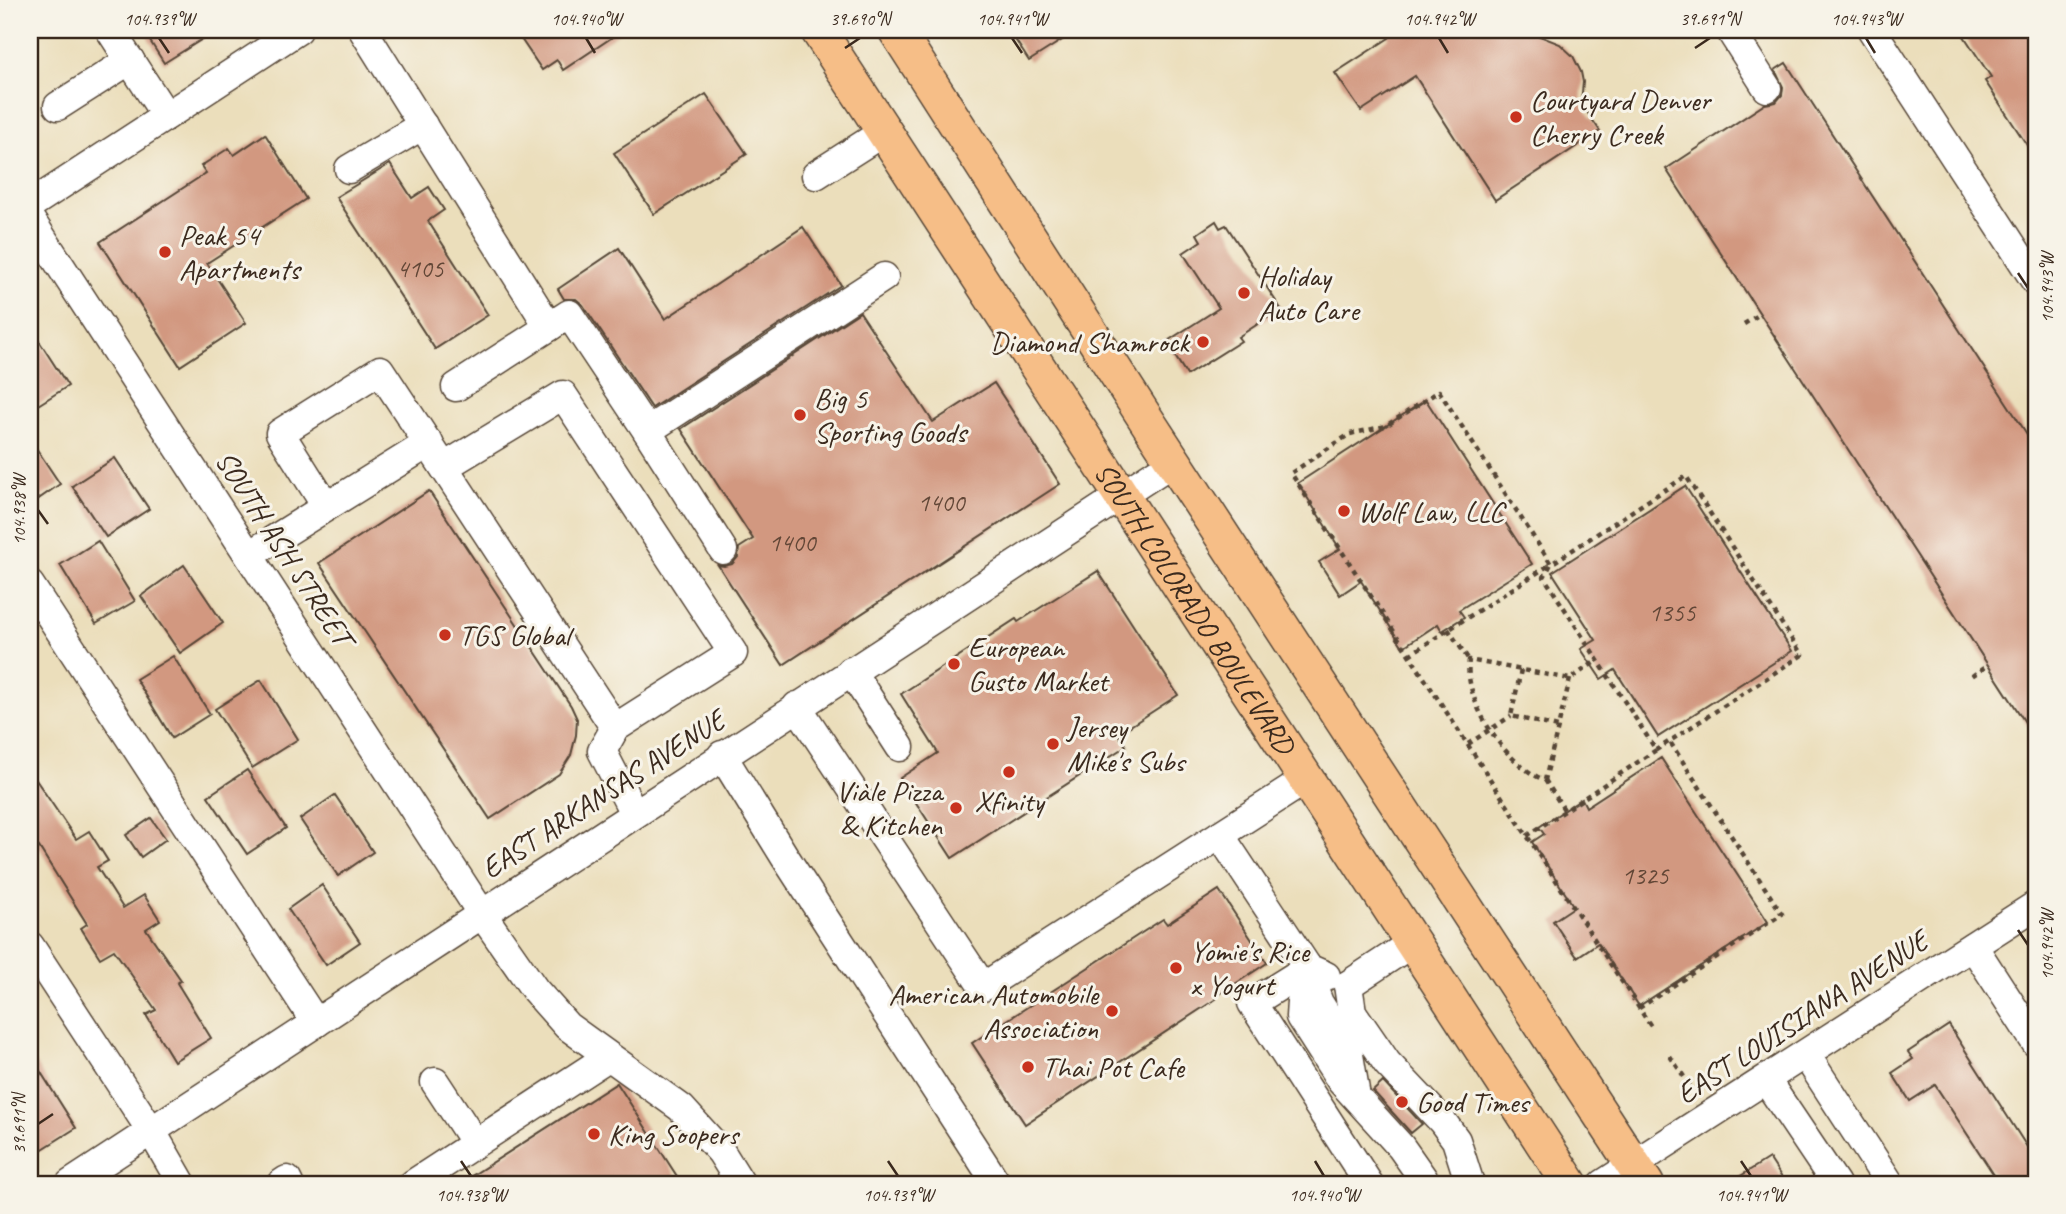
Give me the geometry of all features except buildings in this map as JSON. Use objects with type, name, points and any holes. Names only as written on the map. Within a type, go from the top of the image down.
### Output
[{"type":"main road","name":"SOUTH COLORADO BOULEVARD","points":[[818,30],[1570,1184]]},
{"type":"main road","name":"SOUTH COLORADO BOULEVARD","points":[[896,30],[1639,1174]]},
{"type":"street","points":[[110,30],[166,116]]},
{"type":"street","points":[[30,205],[298,30]]},
{"type":"street","points":[[363,30],[549,327]]},
{"type":"street","points":[[1730,30],[1767,88]]},
{"type":"street","points":[[1872,30],[2036,282]]},
{"type":"street","points":[[58,106],[130,60]]},
{"type":"street","points":[[349,169],[423,125]]},
{"type":"street","points":[[816,175],[885,131]]},
{"type":"street","name":"SOUTH ASH STREET","points":[[30,219],[482,914],[535,990],[567,1026],[681,1108],[722,1152],[741,1184]]},
{"type":"street","points":[[647,431],[884,277]]},
{"type":"street","points":[[456,387],[569,314],[723,550]]},
{"type":"street","points":[[327,506],[280,433],[380,370],[615,728]]},
{"type":"street","points":[[444,467],[563,395],[733,653],[615,728],[602,751],[634,813]]},
{"type":"street","points":[[249,555],[429,443]]},
{"type":"street","name":"EAST ARKANSAS AVENUE","points":[[70,1184],[1174,461]]},
{"type":"street","points":[[30,585],[316,1023]]},
{"type":"street","points":[[851,671],[900,747]]},
{"type":"street","points":[[797,706],[983,987],[1307,779]]},
{"type":"street","points":[[722,755],[792,869],[997,1184]]},
{"type":"street","points":[[1220,835],[1315,977]]},
{"type":"street","name":"EAST LOUISIANA AVENUE","points":[[1603,1184],[1639,1174],[1766,1080],[2036,905]]},
{"type":"street","points":[[1369,1184],[1252,1003],[1315,977],[1348,985],[1412,943]]},
{"type":"street","points":[[30,946],[152,1132],[182,1184]]},
{"type":"street","points":[[1973,946],[2036,1043]]},
{"type":"street","points":[[1315,977],[1301,1001],[1300,1017],[1342,1081],[1401,1147],[1427,1184]]},
{"type":"street","points":[[1348,985],[1352,1012],[1387,1063],[1442,1121],[1456,1140],[1470,1184]]},
{"type":"street","points":[[1806,1055],[1889,1184]]},
{"type":"street","points":[[413,1184],[608,1057]]},
{"type":"street","points":[[1766,1080],[1836,1184]]},
{"type":"street","points":[[435,1082],[475,1143]]},
{"type":"path","points":[[1744,324],[1760,314]]},
{"type":"path","points":[[1551,564],[1439,391],[1386,426],[1350,434],[1291,473],[1652,1028]]},
{"type":"path","points":[[1409,655],[1686,476],[1802,655],[1527,836]]},
{"type":"path","points":[[1551,564],[1544,577],[1656,750]]},
{"type":"path","points":[[1448,629],[1469,660],[1467,672],[1475,705],[1504,749],[1534,776],[1545,780],[1565,811]]},
{"type":"path","points":[[1469,660],[1570,678],[1598,660]]},
{"type":"path","points":[[1972,676],[1988,665]]},
{"type":"path","points":[[1468,744],[1511,716],[1521,670]]},
{"type":"path","points":[[1545,780],[1570,678]]},
{"type":"path","points":[[1511,716],[1558,727]]},
{"type":"path","points":[[1639,1008],[1782,914],[1670,742]]},
{"type":"path","points":[[1671,1056],[1691,1087]]},
{"type":"place","name":"Courtyard Denver Cherry Creek","points":[[1516,117]]},
{"type":"place","name":"Peak 54 Apartments","points":[[165,252]]},
{"type":"place","name":"Holiday Auto Care","points":[[1244,293]]},
{"type":"place","name":"Diamond Shamrock","points":[[1203,342]]},
{"type":"place","name":"Big 5 Sporting Goods","points":[[800,415]]},
{"type":"place","name":"Wolf Law, LLC","points":[[1344,511]]},
{"type":"place","name":"TGS Global","points":[[445,635]]},
{"type":"place","name":"European Gusto Market","points":[[954,664]]},
{"type":"place","name":"Jersey Mike's Subs","points":[[1053,744]]},
{"type":"place","name":"Xfinity","points":[[1009,772]]},
{"type":"place","name":"Viàle Pizza & Kitchen","points":[[956,808]]},
{"type":"place","name":"Yomie's Rice x Yogurt","points":[[1176,968]]},
{"type":"place","name":"American Automobile Association","points":[[1112,1011]]},
{"type":"place","name":"Thai Pot Cafe","points":[[1028,1067]]},
{"type":"place","name":"Good Times","points":[[1402,1102]]},
{"type":"place","name":"King Soopers","points":[[594,1134]]}]
